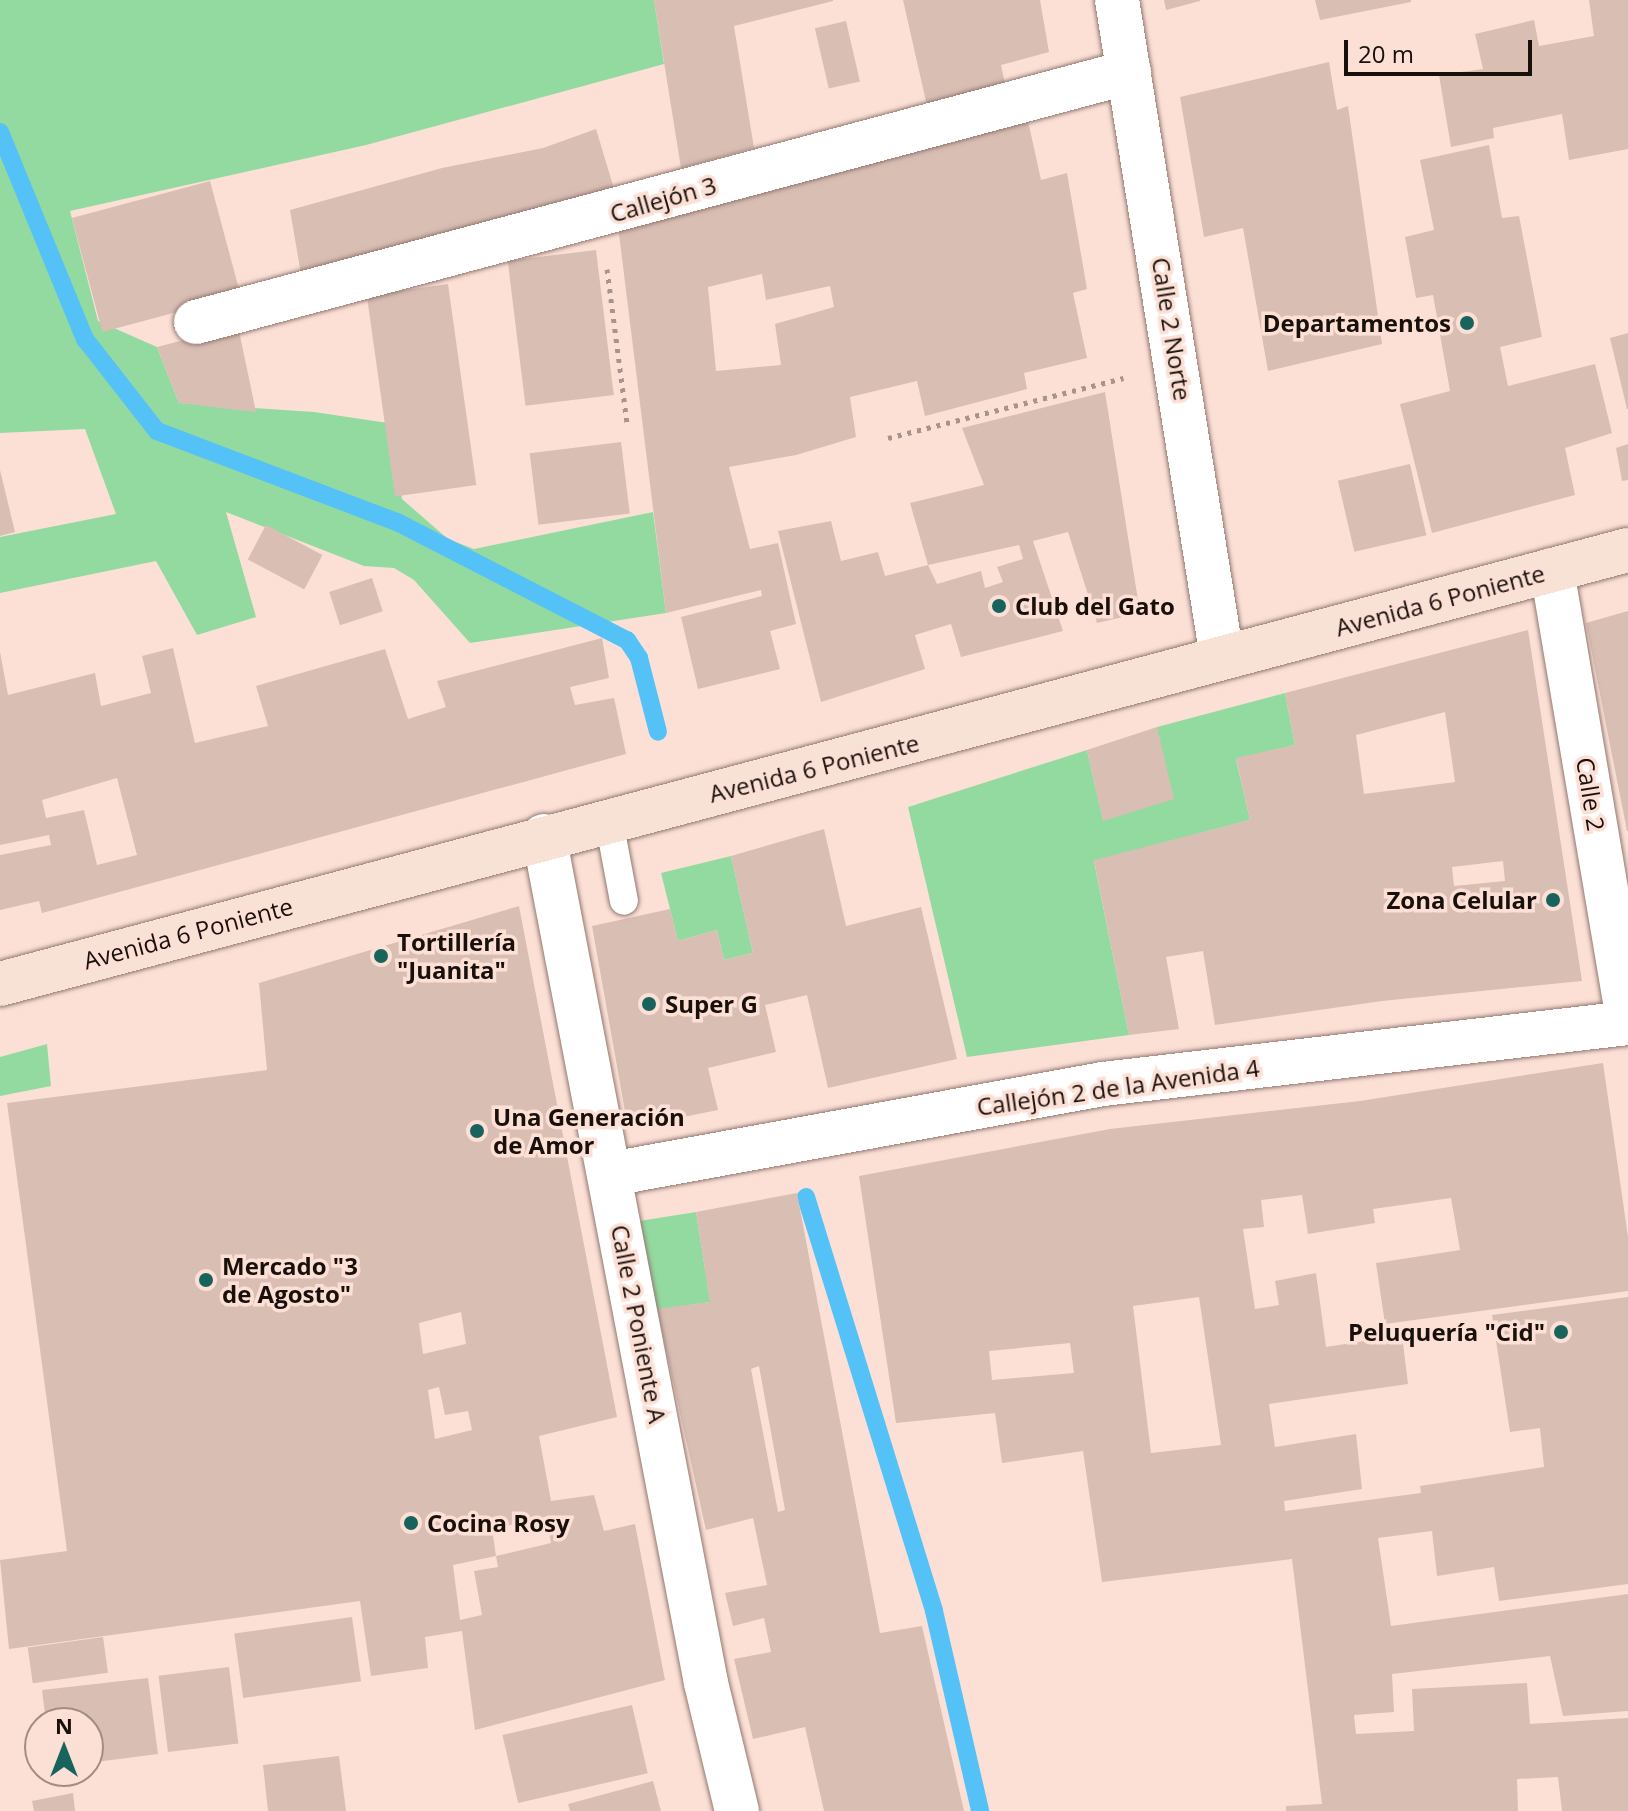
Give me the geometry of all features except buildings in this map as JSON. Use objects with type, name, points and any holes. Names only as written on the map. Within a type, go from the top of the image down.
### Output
[{"type":"street","name":"Calle 2 Norte","points":[[1117,0],[1178,364],[1222,658]]},
{"type":"street","name":"Callejón 3","points":[[196,322],[600,217],[1129,72]]},
{"type":"street","name":"Avenida 6 Poniente","points":[[0,984],[544,836],[1628,550]]},
{"type":"street","name":"Calle 2","points":[[1552,570],[1628,1020]]},
{"type":"street","name":"Calle 2 Poniente A","points":[[544,836],[706,1683],[737,1811]]},
{"type":"street","name":"Callejón 2 de la Avenida 4","points":[[611,1174],[1103,1084],[1628,1020]]},
{"type":"lane","points":[[609,821],[624,901]]},
{"type":"path","points":[[600,217],[627,423]]},
{"type":"path","points":[[888,438],[1178,364]]},
{"type":"green space","points":[[0,0],[654,0],[664,64],[366,145],[70,211],[98,321],[157,347],[179,403],[314,412],[388,423],[402,499],[448,539],[474,549],[653,512],[666,613],[470,643],[414,580],[394,568],[364,566],[226,512],[256,617],[197,635],[156,561],[0,593],[0,537],[116,514],[85,429],[0,433]]},
{"type":"green space","points":[[1285,693],[1295,745],[1236,759],[1250,820],[1094,861],[1129,1035],[967,1057],[908,807],[1087,750],[1103,820],[1157,727]]},
{"type":"green space","points":[[731,856],[753,953],[724,960],[717,930],[678,941],[661,873]]},
{"type":"green space","points":[[47,1044],[51,1086],[0,1096],[0,1057]]},
{"type":"green space","points":[[696,1212],[710,1302],[652,1311],[638,1221]]},
{"type":"waterway","points":[[0,132],[85,339],[157,431],[397,522],[627,640],[639,658],[658,732]]},
{"type":"waterway","points":[[806,1197],[934,1611],[980,1811]]},
{"type":"place","name":"Departamentos","points":[[1467,323]]},
{"type":"place","name":"Club del Gato","points":[[999,606]]},
{"type":"place","name":"Zona Celular","points":[[1553,900]]},
{"type":"place","name":"Tortillería \"Juanita\"","points":[[381,956]]},
{"type":"place","name":"Super G","points":[[649,1004]]},
{"type":"place","name":"Una Generación de Amor","points":[[477,1131]]},
{"type":"place","name":"Mercado \"3 de Agosto\"","points":[[206,1280]]},
{"type":"place","name":"Peluquería \"Cid\"","points":[[1561,1332]]},
{"type":"place","name":"Cocina Rosy","points":[[411,1523]]}]
